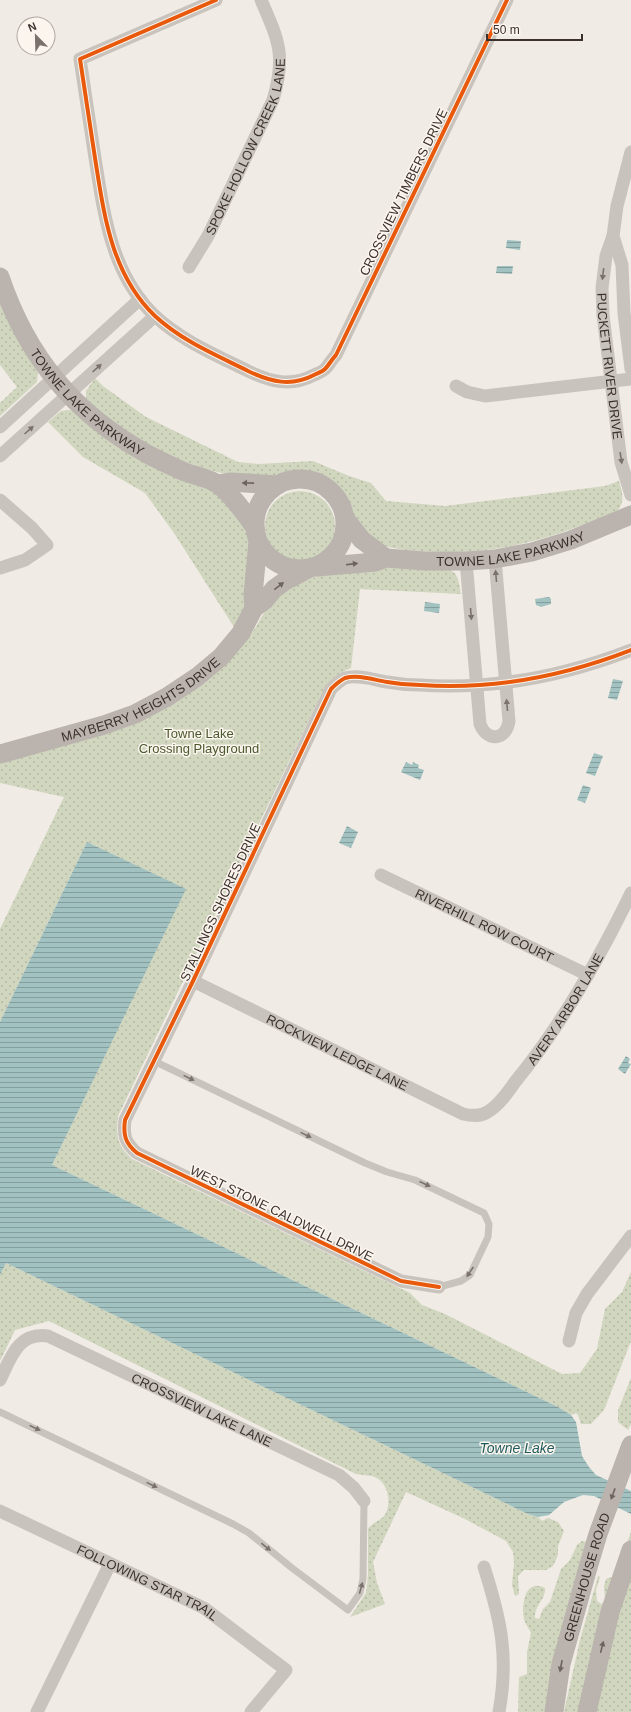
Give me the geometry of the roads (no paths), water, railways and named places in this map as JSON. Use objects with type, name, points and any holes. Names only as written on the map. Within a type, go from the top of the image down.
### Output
[{"type":"street","name":"CROSSVIEW TIMBERS DRIVE","points":[[216,0],[80,60],[104,216],[111,243],[123,270],[140,299],[155,316],[176,333],[198,347],[261,377],[282,383],[304,380],[324,370],[336,355],[507,0]]},
{"type":"street","name":"SPOKE HOLLOW CREEK LANE","points":[[189,267],[208,236],[273,100],[278,83],[281,68],[278,43],[261,0]]},
{"type":"street","name":"PUCKETT RIVER DRIVE","points":[[631,152],[618,206],[613,236],[606,256],[602,288],[603,315],[621,380],[621,462],[631,495]]},
{"type":"street","name":"PUCKETT RIVER DRIVE","points":[[613,236],[622,265],[624,313],[631,369]]},
{"type":"street","name":"TOWNE LAKE PARKWAY","points":[[0,277],[8,301],[37,356],[68,395],[118,436],[149,455],[183,471],[218,484],[236,501],[256,534]]},
{"type":"street","points":[[0,427],[140,299]]},
{"type":"street","points":[[0,456],[155,316]]},
{"type":"street","points":[[456,386],[467,392],[485,396],[621,380]]},
{"type":"street","points":[[307,479],[321,484],[334,493],[342,505],[346,520],[345,534],[339,548],[330,559],[313,568],[288,568],[270,558],[256,534],[257,510],[265,495],[278,485],[292,480],[307,479]]},
{"type":"street","name":"TOWNE LAKE PARKWAY","points":[[218,484],[230,482],[278,485]]},
{"type":"street","points":[[0,500],[36,532],[47,545],[25,560],[0,568]]},
{"type":"street","name":"TOWNE LAKE PARKWAY","points":[[313,568],[375,562],[386,558],[425,561],[495,559],[532,552],[571,540],[631,515]]},
{"type":"street","points":[[346,520],[362,540],[386,558]]},
{"type":"street","name":"MAYBERRY HEIGHTS DRIVE","points":[[254,608],[253,595],[256,534]]},
{"type":"street","points":[[466,561],[480,724],[483,731],[488,736],[496,737],[503,735],[508,729],[509,721],[495,559]]},
{"type":"street","name":"MAYBERRY HEIGHTS DRIVE","points":[[0,754],[104,725],[135,714],[167,697],[197,677],[221,657],[241,633],[254,608],[285,581],[313,568]]},
{"type":"street","points":[[477,685],[532,679],[606,660],[631,650]]},
{"type":"street","name":"STALLINGS SHORES DRIVE","points":[[125,1140],[125,1120],[193,982],[331,690],[338,682],[345,678],[359,677],[421,685],[477,685]]},
{"type":"street","name":"RIVERHILL ROW COURT","points":[[381,875],[588,975]]},
{"type":"street","name":"AVERY ARBOR LANE","points":[[484,1114],[497,1104],[522,1074],[555,1028],[610,936],[631,893]]},
{"type":"street","name":"ROCKVIEW LEDGE LANE","points":[[193,982],[463,1114],[473,1116],[484,1114]]},
{"type":"street","name":"WEST STONE CALDWELL DRIVE","points":[[125,1140],[129,1147],[137,1154],[401,1281],[439,1287]]},
{"type":"street","points":[[569,1340],[576,1313],[587,1294],[631,1236]]},
{"type":"street","name":"CROSSVIEW LAKE LANE","points":[[0,1380],[13,1353],[21,1343],[30,1337],[40,1335],[54,1338],[339,1475],[354,1488],[364,1501]]},
{"type":"street","name":"GREENHOUSE ROAD","points":[[554,1712],[561,1664],[598,1534],[629,1451]]},
{"type":"street","name":"FOLLOWING STAR TRAIL","points":[[0,1511],[204,1608],[286,1670],[251,1712]]},
{"type":"street","points":[[587,1712],[610,1612],[631,1550]]},
{"type":"street","points":[[37,1712],[110,1564]]},
{"type":"street","points":[[484,1567],[496,1604],[503,1645],[505,1666],[499,1712]]},
{"type":"lane","points":[[154,1061],[365,1163],[415,1180],[484,1213],[489,1224],[488,1237],[470,1275],[461,1281],[439,1287]]},
{"type":"lane","points":[[0,1412],[249,1533],[292,1568],[348,1610],[360,1593],[363,1580],[364,1501]]},
{"type":"water","points":[[507,240],[521,241],[520,250],[506,248]]},
{"type":"water","points":[[497,266],[513,266],[512,274],[496,273]]},
{"type":"water","points":[[549,597],[551,599],[551,604],[541,607],[536,605],[535,599]]},
{"type":"water","points":[[425,602],[440,604],[439,613],[424,611]]},
{"type":"water","points":[[613,679],[623,681],[617,700],[608,698]]},
{"type":"water","points":[[594,753],[603,756],[595,776],[586,773]]},
{"type":"water","points":[[406,762],[412,765],[413,762],[419,765],[418,768],[424,770],[420,780],[401,772]]},
{"type":"water","points":[[583,785],[591,788],[585,803],[577,800]]},
{"type":"water","points":[[347,826],[358,832],[351,848],[339,843]]},
{"type":"water","name":"Towne Lake","points":[[87,842],[186,889],[52,1165],[558,1407],[571,1415],[576,1422],[582,1456],[589,1467],[596,1475],[631,1491],[631,1514],[594,1496],[583,1495],[564,1502],[549,1515],[538,1517],[528,1514],[6,1263],[0,1275],[0,1022]]},
{"type":"water","points":[[626,1056],[630,1059],[628,1063],[631,1064],[625,1074],[618,1069]]},
{"type":"park label","name":"Towne Lake Crossing Playground","points":[[199,740]]}]
